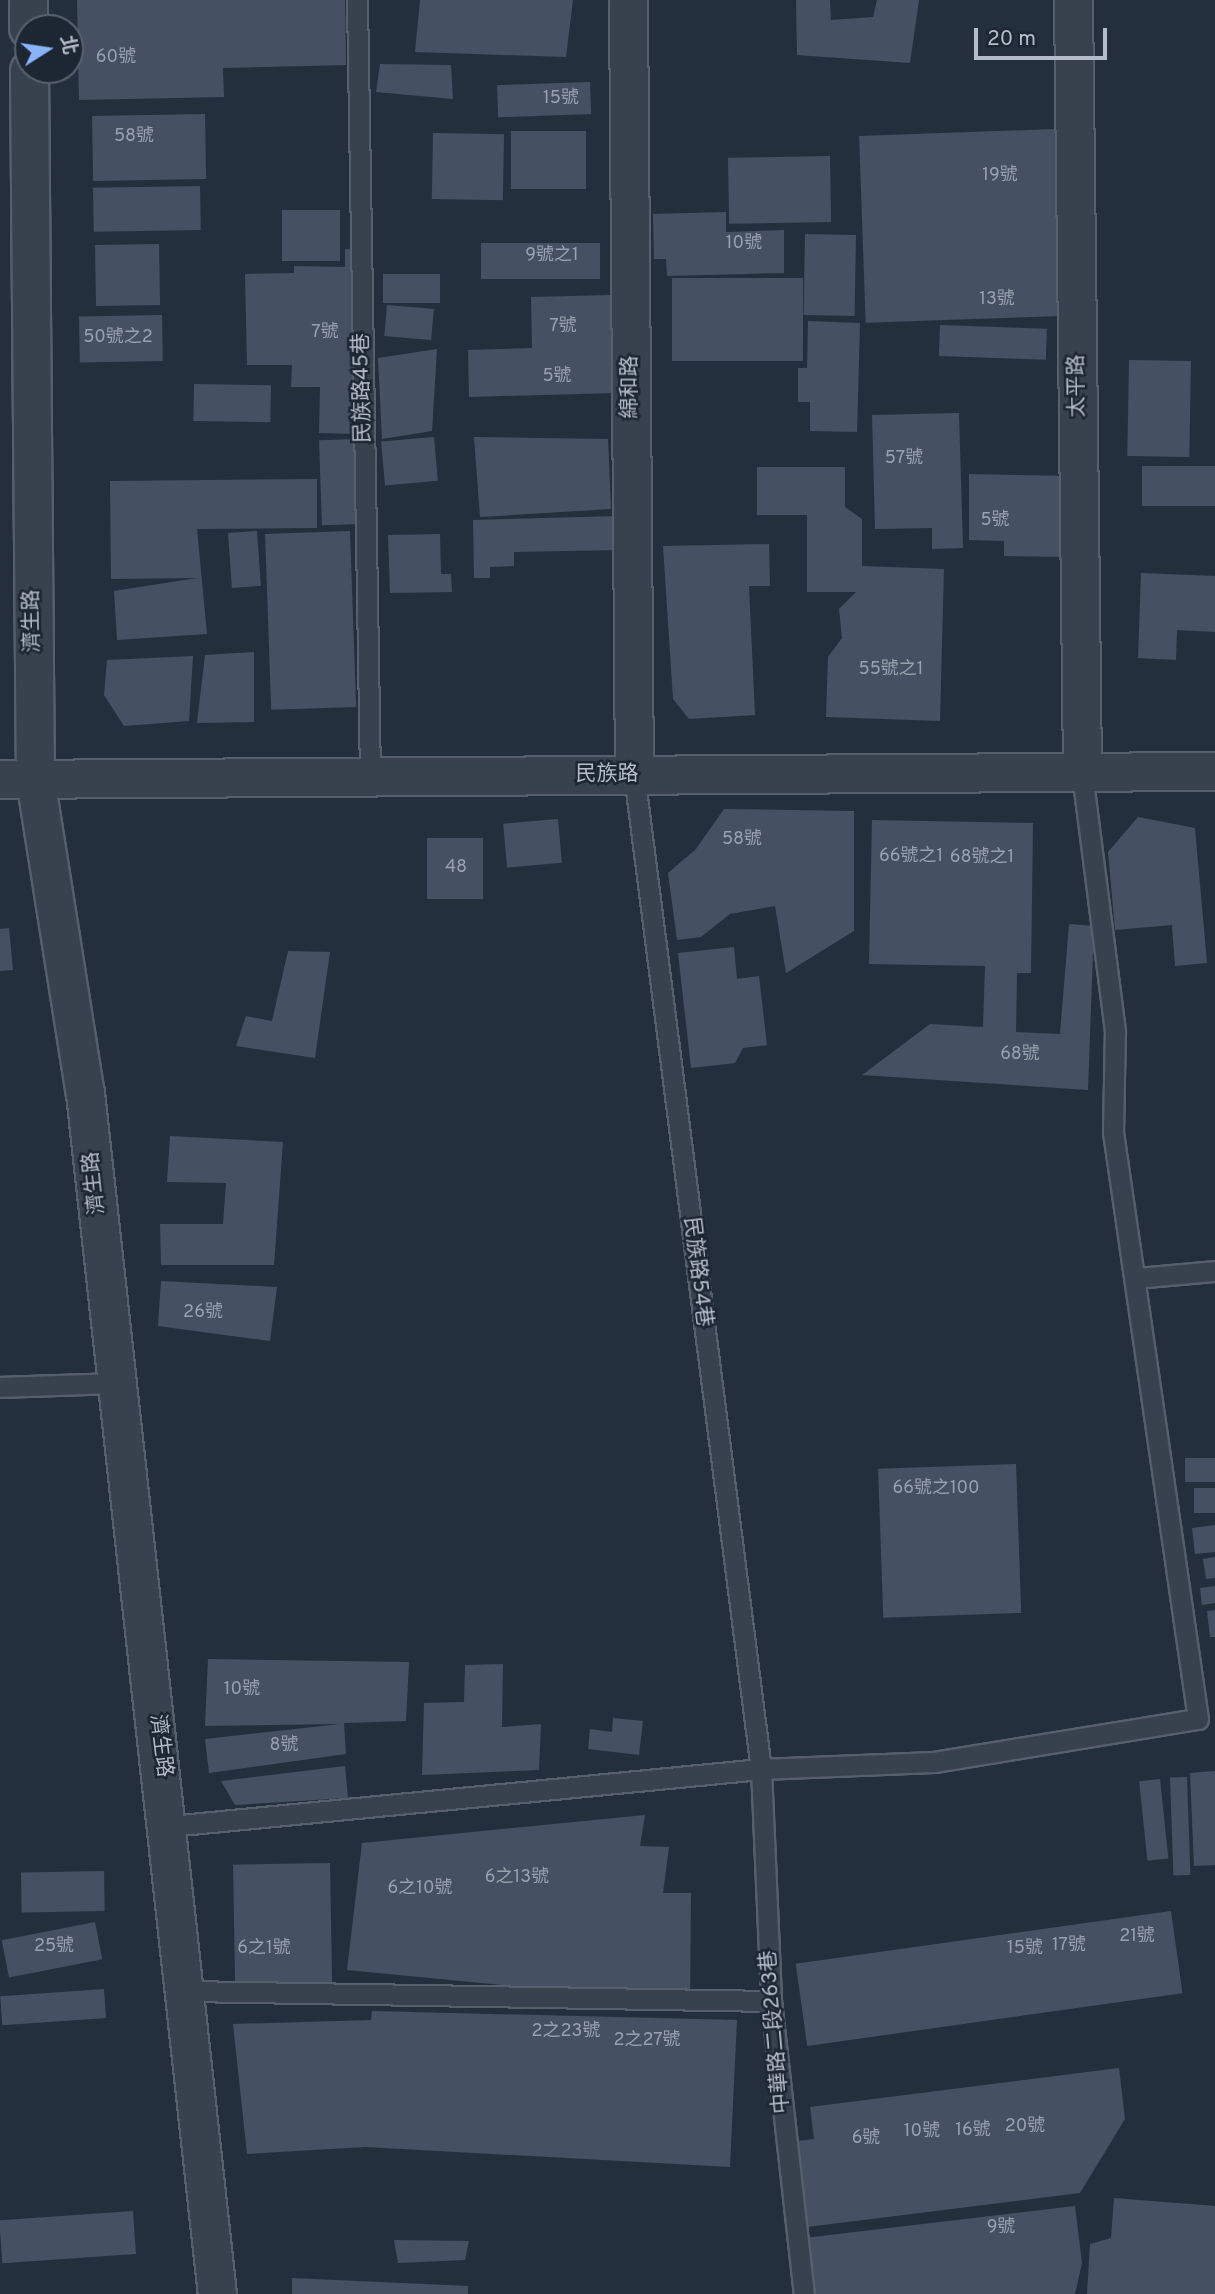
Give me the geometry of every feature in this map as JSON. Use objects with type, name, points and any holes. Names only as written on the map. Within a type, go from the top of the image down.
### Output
[{"type":"street","name":"綿和路","points":[[628,0],[634,774]]},
{"type":"street","name":"太平路","points":[[1073,0],[1082,772]]},
{"type":"street","name":"濟生路","points":[[29,84],[17,779],[85,1093],[115,1383],[170,1826],[217,2294]]},
{"type":"street","name":"民族路","points":[[17,779],[1215,771]]},
{"type":"lane","name":"民族路45巷","points":[[357,0],[370,776]]},
{"type":"lane","points":[[170,1826],[761,1769],[934,1762],[1198,1719],[1113,1132],[1115,1031],[1082,772]]},
{"type":"lane","name":"民族路54巷","points":[[634,774],[761,1769]]},
{"type":"lane","points":[[1136,1278],[1215,1271]]},
{"type":"lane","points":[[0,1387],[115,1383]]},
{"type":"lane","name":"中華路二段263巷","points":[[761,1769],[771,2001],[804,2294]]},
{"type":"lane","points":[[187,1992],[771,2001]]},
{"type":"building","points":[[77,0],[345,0],[346,65],[223,68],[224,97],[79,100],[79,84],[84,84],[84,14],[77,14]]},
{"type":"building","points":[[420,0],[573,0],[566,57],[415,52]]},
{"type":"building","points":[[796,0],[830,0],[831,20],[873,17],[877,0],[919,0],[910,63],[797,55]]},
{"type":"building","points":[[380,64],[451,65],[453,99],[376,92]]},
{"type":"building","points":[[590,82],[591,114],[498,117],[497,85]]},
{"type":"building","points":[[205,114],[206,179],[93,181],[92,116]]},
{"type":"building","points":[[1056,129],[1063,316],[866,323],[859,136]]},
{"type":"building","points":[[511,131],[586,131],[586,189],[511,189]]},
{"type":"building","points":[[433,133],[504,134],[503,200],[432,199]]},
{"type":"building","points":[[830,156],[831,222],[729,224],[728,158]]},
{"type":"building","points":[[200,186],[201,230],[94,232],[93,188]]},
{"type":"building","points":[[282,210],[340,210],[340,261],[282,261]]},
{"type":"building","points":[[726,212],[726,232],[784,230],[784,273],[667,276],[666,259],[654,259],[653,214]]},
{"type":"building","points":[[805,234],[856,235],[855,316],[804,315]]},
{"type":"building","points":[[481,243],[600,243],[600,279],[481,279]]},
{"type":"building","points":[[159,244],[160,305],[96,306],[95,245]]},
{"type":"building","points":[[345,249],[360,250],[356,434],[319,433],[320,387],[291,387],[292,365],[247,365],[245,274],[294,273],[294,266],[345,267]]},
{"type":"building","points":[[383,274],[440,274],[440,303],[383,303]]},
{"type":"building","points":[[672,278],[803,278],[803,361],[672,361]]},
{"type":"building","points":[[611,295],[614,393],[469,397],[468,350],[532,348],[531,297]]},
{"type":"building","points":[[387,305],[434,309],[431,340],[384,336]]},
{"type":"building","points":[[162,315],[163,361],[80,362],[79,316]]},
{"type":"building","points":[[808,321],[860,323],[857,432],[810,431],[810,402],[798,402],[798,368],[807,368]]},
{"type":"building","points":[[940,325],[1047,329],[1046,360],[939,356]]},
{"type":"building","points":[[437,349],[432,431],[382,439],[378,358]]},
{"type":"building","points":[[1129,360],[1191,361],[1189,457],[1127,456]]},
{"type":"building","points":[[194,384],[271,385],[270,422],[193,421]]},
{"type":"building","points":[[959,413],[963,548],[932,549],[932,528],[875,529],[872,415]]},
{"type":"building","points":[[434,437],[438,481],[385,485],[381,442]]},
{"type":"building","points":[[474,437],[608,439],[611,509],[480,517]]},
{"type":"building","points":[[356,439],[359,524],[322,525],[319,440]]},
{"type":"building","points":[[1142,466],[1215,466],[1215,506],[1142,506]]},
{"type":"building","points":[[757,467],[845,467],[845,507],[862,519],[862,566],[944,569],[940,721],[826,717],[828,657],[842,638],[839,609],[856,592],[807,592],[807,515],[757,515]]},
{"type":"building","points":[[969,474],[1073,476],[1072,557],[1004,556],[1004,541],[969,540]]},
{"type":"building","points":[[317,479],[317,528],[197,529],[207,634],[117,640],[114,591],[197,578],[111,579],[110,481]]},
{"type":"building","points":[[618,516],[619,550],[514,552],[514,566],[490,567],[490,578],[474,578],[473,520]]},
{"type":"building","points":[[257,531],[261,586],[232,588],[228,533]]},
{"type":"building","points":[[350,531],[356,707],[271,710],[265,534]]},
{"type":"building","points":[[440,534],[441,574],[451,574],[452,592],[390,593],[388,535]]},
{"type":"building","points":[[769,544],[770,586],[749,586],[755,715],[689,719],[673,699],[663,546]]},
{"type":"building","points":[[1141,573],[1215,576],[1215,632],[1177,630],[1176,660],[1138,658]]},
{"type":"building","points":[[254,652],[254,722],[197,723],[205,655]]},
{"type":"building","points":[[193,656],[189,721],[124,726],[104,695],[107,660]]},
{"type":"building","points":[[724,809],[854,811],[854,931],[786,973],[775,906],[730,914],[701,937],[677,940],[668,873],[696,849]]},
{"type":"building","points":[[1138,817],[1195,828],[1207,963],[1175,966],[1172,925],[1115,930],[1108,852]]},
{"type":"building","points":[[558,819],[562,863],[507,868],[503,824]]},
{"type":"building","points":[[872,820],[1033,823],[1031,973],[1017,973],[1016,1032],[1060,1034],[1069,924],[1094,926],[1088,1090],[862,1075],[930,1024],[983,1027],[985,966],[869,964]]},
{"type":"building","points":[[427,838],[483,838],[483,899],[427,899]]},
{"type":"building","points":[[9,928],[13,970],[0,971],[0,929]]},
{"type":"building","points":[[734,947],[737,979],[759,976],[767,1045],[743,1048],[735,1063],[691,1068],[678,953]]},
{"type":"building","points":[[288,951],[330,952],[315,1058],[236,1046],[246,1016],[272,1021]]},
{"type":"building","points":[[170,1136],[283,1142],[274,1265],[161,1265],[160,1224],[223,1224],[226,1183],[167,1182]]},
{"type":"building","points":[[161,1281],[277,1287],[270,1341],[158,1326]]},
{"type":"building","points":[[1185,1458],[1215,1458],[1215,1482],[1185,1482]]},
{"type":"building","points":[[1016,1464],[1021,1613],[883,1618],[878,1469]]},
{"type":"building","points":[[1194,1488],[1215,1488],[1215,1513],[1194,1513]]},
{"type":"building","points":[[1215,1525],[1215,1552],[1195,1554],[1192,1528]]},
{"type":"building","points":[[1215,1557],[1215,1578],[1206,1579],[1203,1559]]},
{"type":"building","points":[[1215,1586],[1215,1603],[1202,1605],[1200,1588]]},
{"type":"building","points":[[1215,1610],[1215,1637],[1210,1637],[1207,1611]]},
{"type":"building","points":[[208,1659],[409,1662],[406,1721],[344,1723],[346,1754],[209,1773],[205,1739],[340,1724],[205,1726]]},
{"type":"building","points":[[503,1664],[502,1727],[541,1724],[539,1770],[422,1775],[424,1703],[464,1702],[465,1665]]},
{"type":"building","points":[[613,1718],[643,1721],[639,1755],[588,1749],[590,1729],[612,1732]]},
{"type":"building","points":[[345,1766],[348,1798],[235,1805],[221,1781]]},
{"type":"building","points":[[1215,1771],[1215,1865],[1194,1866],[1190,1773]]},
{"type":"building","points":[[1187,1777],[1190,1875],[1173,1876],[1170,1778]]},
{"type":"building","points":[[1160,1779],[1168,1859],[1147,1861],[1139,1781]]},
{"type":"building","points":[[645,1815],[640,1846],[669,1847],[663,1893],[691,1893],[690,2003],[347,1970],[362,1843]]},
{"type":"building","points":[[330,1863],[332,1988],[235,1990],[233,1865]]},
{"type":"building","points":[[104,1871],[105,1911],[22,1912],[21,1872]]},
{"type":"building","points":[[1171,1911],[1183,1993],[807,2046],[796,1964]]},
{"type":"building","points":[[95,1922],[102,1959],[9,1977],[2,1940]]},
{"type":"building","points":[[104,1989],[106,2018],[2,2025],[0,1996]]},
{"type":"building","points":[[372,2011],[737,2020],[730,2167],[365,2147],[247,2154],[233,2024],[371,2020]]},
{"type":"building","points":[[1119,2068],[1125,2119],[1080,2193],[807,2227],[796,2141],[814,2139],[810,2107]]},
{"type":"building","points":[[1114,2198],[1215,2206],[1215,2294],[1087,2294],[1090,2244],[1111,2238]]},
{"type":"building","points":[[1075,2206],[1082,2263],[1075,2294],[810,2294],[804,2238]]},
{"type":"building","points":[[133,2211],[136,2254],[2,2263],[0,2220]]},
{"type":"building","points":[[394,2240],[469,2241],[465,2260],[398,2263]]},
{"type":"building","points":[[292,2278],[468,2286],[468,2294],[292,2294]]}]
